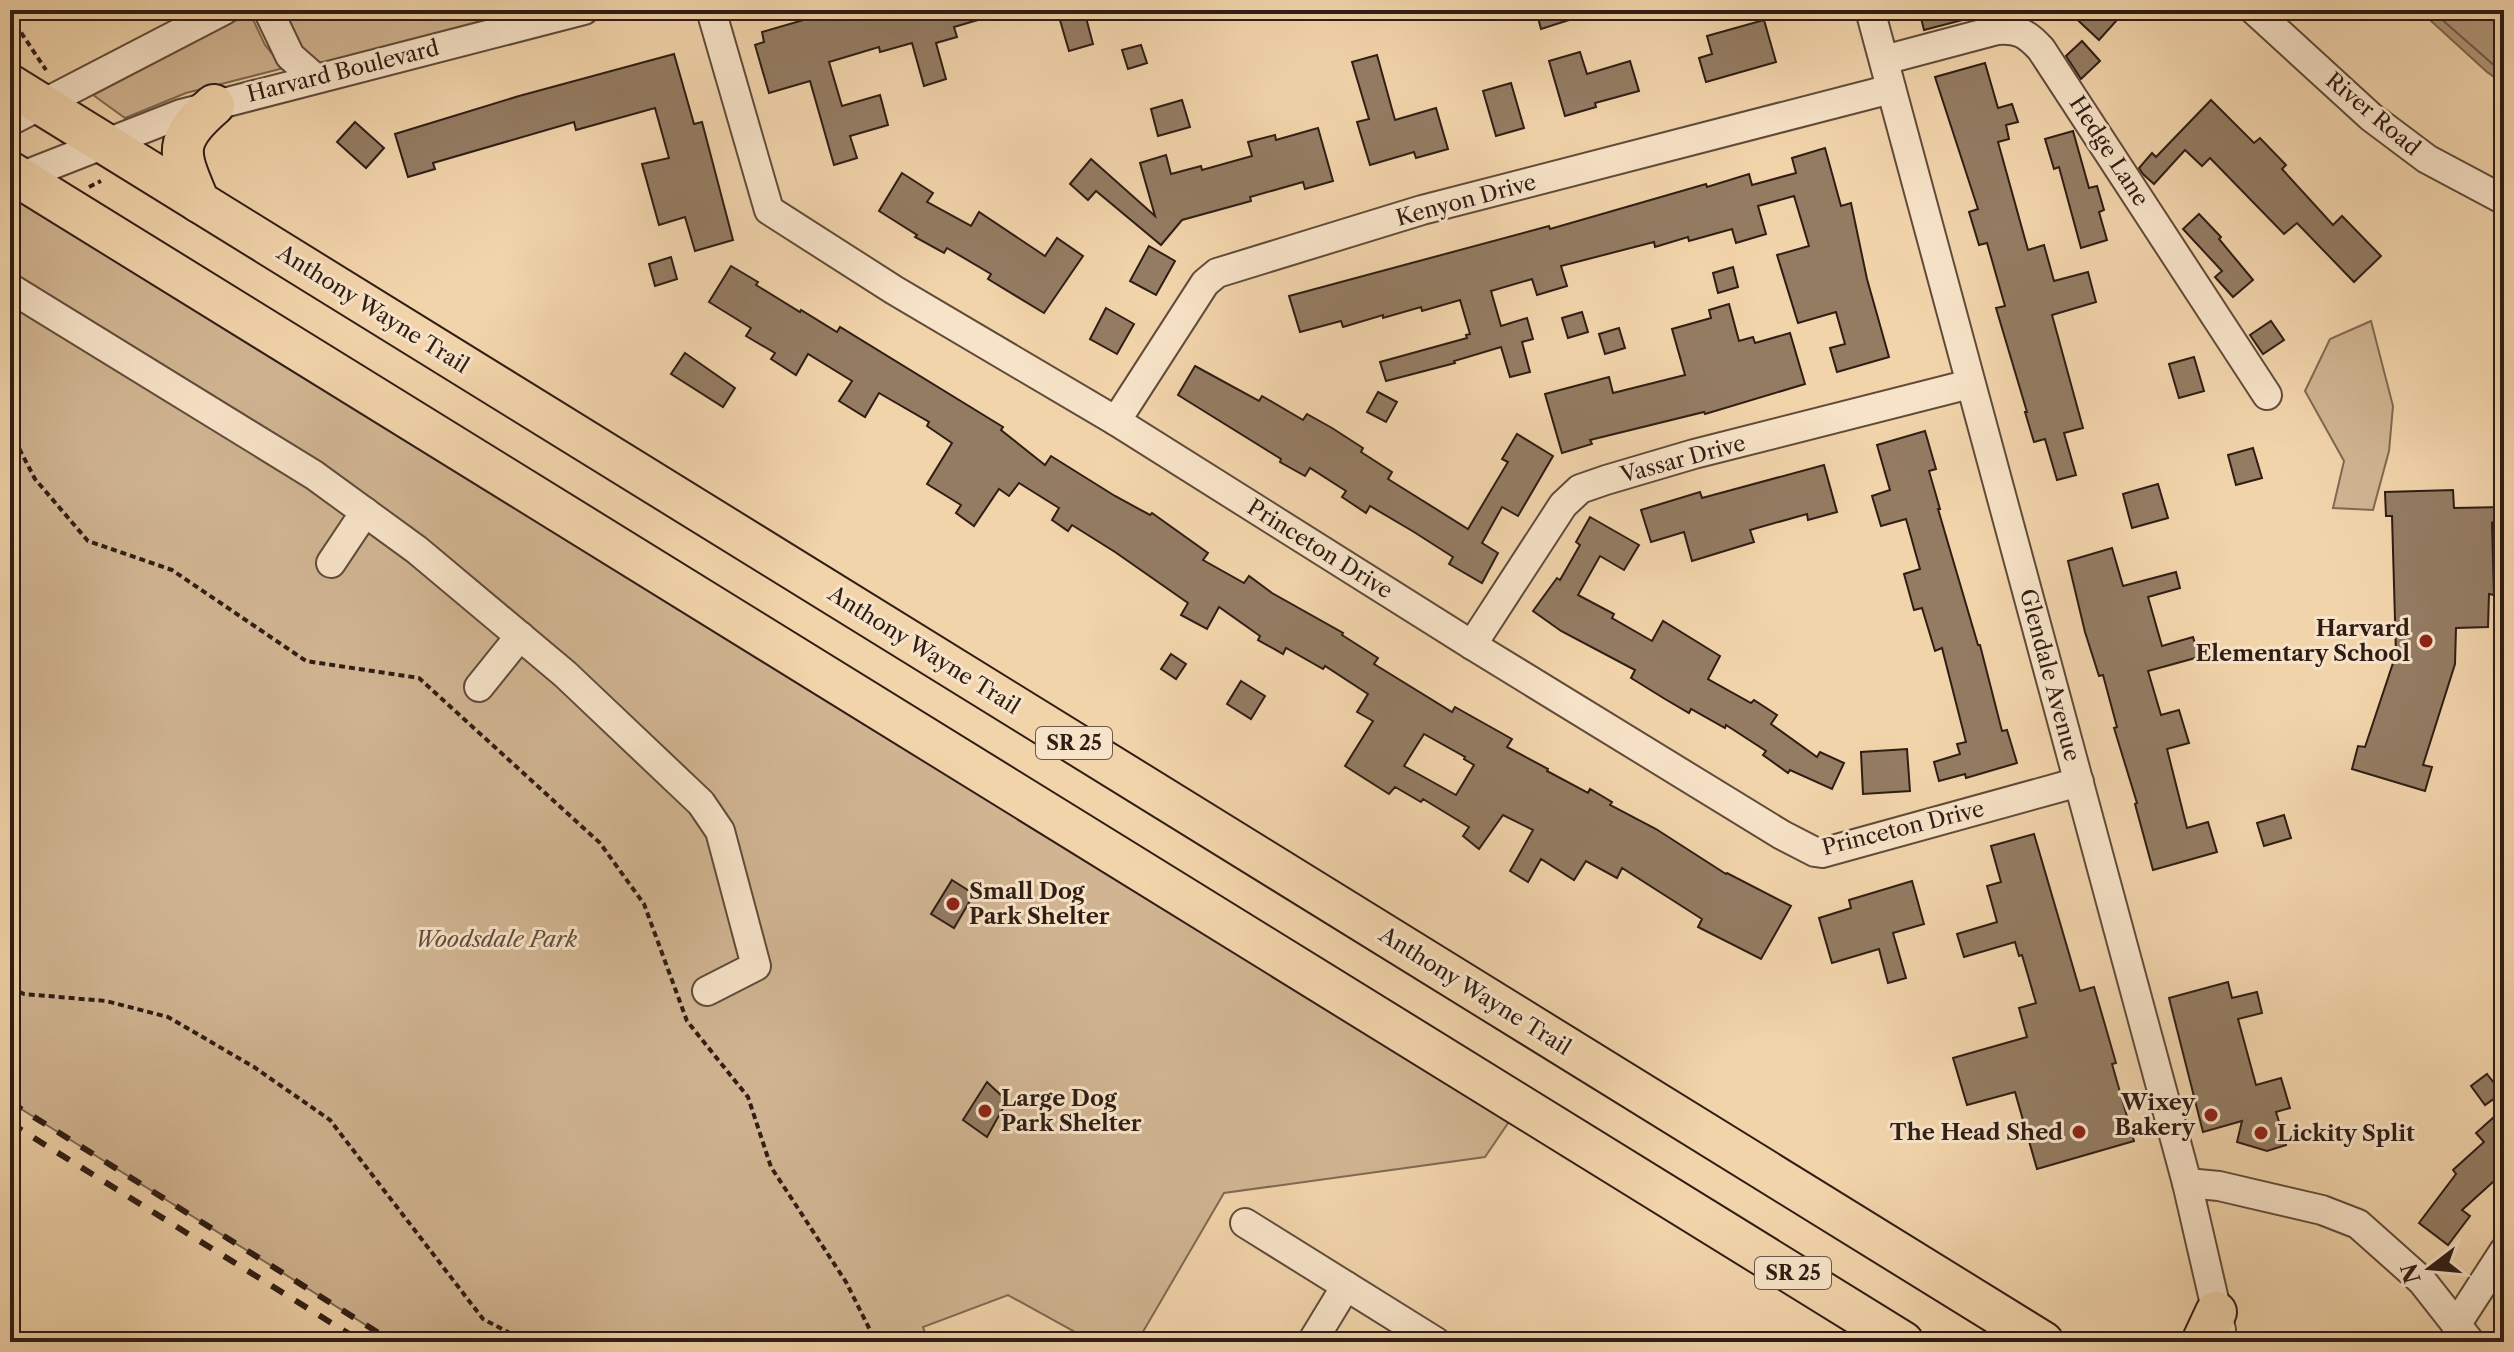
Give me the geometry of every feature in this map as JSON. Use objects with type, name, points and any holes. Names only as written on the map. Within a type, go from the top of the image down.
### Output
[{"type":"highway","name":"Anthony Wayne Trail","points":[[23,104],[106,144],[2043,1342]]},
{"type":"highway","points":[[199,202],[183,163],[184,138],[189,128],[214,105]]},
{"type":"highway","points":[[13,177],[1682,1205],[1864,1329],[1903,1342]]},
{"type":"highway","points":[[1864,1329],[1919,1342]]},
{"type":"street","points":[[23,104],[224,10]]},
{"type":"street","points":[[268,10],[290,56],[315,78]]},
{"type":"street","name":"Harvard Boulevard","points":[[13,177],[181,114],[584,10]]},
{"type":"street","name":"Princeton Drive","points":[[711,10],[769,210],[894,290],[1116,421],[1782,835],[1822,853],[2079,782]]},
{"type":"street","name":"Glendale Avenue","points":[[1870,10],[2187,1183],[2214,1332]]},
{"type":"street","name":"River Road","points":[[2254,10],[2371,117],[2427,159],[2504,200]]},
{"type":"street","name":"Hedge Lane","points":[[1884,60],[1997,30],[2014,29],[2028,36],[2041,49],[2267,395]]},
{"type":"street","name":"Kenyon Drive","points":[[1116,421],[1205,283],[1217,273],[1422,210],[1891,89]]},
{"type":"street","points":[[10,288],[314,475],[417,550],[565,674],[701,803],[720,831],[756,966],[707,991]]},
{"type":"street","name":"Vassar Drive","points":[[1472,645],[1563,505],[1580,489],[1694,454],[1970,384]]},
{"type":"street","points":[[331,563],[365,512]]},
{"type":"street","points":[[479,687],[520,636]]},
{"type":"street","points":[[2187,1183],[2219,1186],[2322,1210],[2358,1224],[2422,1281],[2463,1333],[2504,1251]]},
{"type":"street","points":[[1245,1223],[1436,1342]]},
{"type":"street","points":[[1312,1342],[1346,1286]]},
{"type":"path","points":[[10,16],[23,104]]},
{"type":"path","points":[[10,431],[35,479],[88,541],[172,570],[306,661],[419,678],[600,843],[644,904],[687,1021],[748,1097],[771,1167],[846,1282],[871,1332],[862,1342]]},
{"type":"path","points":[[10,988],[24,994],[106,1001],[168,1017],[254,1067],[330,1120],[483,1319],[527,1342]]},
{"type":"green space","points":[[287,10],[548,10],[328,66],[305,57],[284,21]]},
{"type":"green space","points":[[250,13],[265,45],[284,68],[186,93],[125,118],[93,95]]},
{"type":"green space","name":"Woodsdale Park","points":[[10,181],[1521,1104],[1485,1157],[1224,1193],[1137,1342],[1093,1342],[1008,1295],[923,1327],[928,1342],[393,1342],[10,1102]]},
{"type":"green space","points":[[2371,321],[2393,406],[2389,451],[2373,510],[2333,508],[2344,461],[2305,391],[2330,339]]},
{"type":"water","points":[[2419,10],[2504,10],[2504,84],[2487,72]]},
{"type":"building","points":[[838,10],[994,10],[995,15],[954,27],[957,37],[936,43],[946,79],[924,86],[912,43],[880,52],[879,47],[829,62],[842,106],[880,95],[888,125],[850,136],[857,158],[834,165],[810,81],[769,93],[755,45],[764,42],[762,32]]},
{"type":"building","points":[[1057,10],[1084,10],[1093,44],[1069,51]]},
{"type":"building","points":[[1536,10],[1588,10],[1588,14],[1541,29]]},
{"type":"building","points":[[1919,10],[1977,10],[1978,16],[1924,30]]},
{"type":"building","points":[[2067,10],[2126,10],[2099,40]]},
{"type":"building","points":[[1764,20],[1776,62],[1706,82],[1699,58],[1712,54],[1707,36]]},
{"type":"building","points":[[2082,41],[2100,61],[2081,79],[2066,56]]},
{"type":"building","points":[[1141,45],[1147,63],[1128,69],[1122,50]]},
{"type":"building","points":[[1580,52],[1587,74],[1630,61],[1639,91],[1595,103],[1596,107],[1565,116],[1549,61]]},
{"type":"building","points":[[674,54],[694,124],[702,122],[733,240],[695,251],[685,217],[659,225],[642,164],[669,158],[655,108],[576,130],[574,122],[433,163],[435,169],[408,177],[395,134]]},
{"type":"building","points":[[1377,55],[1395,120],[1436,108],[1448,149],[1416,158],[1414,152],[1370,165],[1357,122],[1369,119],[1352,62]]},
{"type":"building","points":[[1985,63],[1998,108],[2012,104],[2018,122],[2006,125],[2009,139],[1998,142],[2028,250],[2044,245],[2054,281],[2088,272],[2096,302],[2052,315],[2083,428],[2064,433],[2076,475],[2057,480],[2045,439],[2034,442],[1996,308],[2005,306],[1987,243],[1979,245],[1969,212],[1978,209],[1935,77]]},
{"type":"building","points":[[1511,83],[1524,128],[1496,136],[1483,91]]},
{"type":"building","points":[[1182,100],[1190,127],[1158,136],[1151,109]]},
{"type":"building","points":[[2211,100],[2254,143],[2260,138],[2286,165],[2282,169],[2333,225],[2342,216],[2381,256],[2354,282],[2297,223],[2284,234],[2210,158],[2202,166],[2185,150],[2154,184],[2143,174],[2139,168],[2152,153],[2156,157]]},
{"type":"building","points":[[355,122],[384,148],[366,168],[337,142]]},
{"type":"building","points":[[1318,128],[1333,181],[1305,189],[1303,182],[1250,197],[1251,201],[1182,220],[1161,245],[1096,191],[1088,200],[1070,184],[1091,159],[1155,216],[1140,163],[1166,155],[1171,174],[1201,166],[1202,170],[1252,156],[1248,142],[1275,135],[1276,140]]},
{"type":"building","points":[[2073,131],[2089,188],[2097,186],[2104,210],[2099,212],[2107,240],[2081,248],[2059,167],[2054,169],[2045,139]]},
{"type":"building","points":[[1825,148],[1841,206],[1851,203],[1867,279],[1889,357],[1837,372],[1830,348],[1845,344],[1836,312],[1798,323],[1777,255],[1809,246],[1794,196],[1758,206],[1766,234],[1736,243],[1732,229],[1655,247],[1654,242],[1561,266],[1567,286],[1537,295],[1532,279],[1491,291],[1501,326],[1527,318],[1533,339],[1522,342],[1530,372],[1510,377],[1501,347],[1386,381],[1380,362],[1467,338],[1466,335],[1470,334],[1460,300],[1422,311],[1421,307],[1383,318],[1383,315],[1343,327],[1341,321],[1300,332],[1289,296],[1549,226],[1550,229],[1706,184],[1707,187],[1749,174],[1752,185],[1796,173],[1792,158]]},
{"type":"building","points":[[902,173],[933,193],[927,202],[971,226],[979,212],[1045,256],[1057,238],[1083,256],[1044,313],[988,279],[991,274],[947,248],[944,253],[915,237],[917,235],[879,211]]},
{"type":"building","points":[[2199,214],[2221,237],[2219,239],[2253,280],[2233,297],[2215,277],[2222,271],[2183,229]]},
{"type":"building","points":[[1149,246],[1175,261],[1156,295],[1130,281]]},
{"type":"building","points":[[671,257],[677,279],[655,286],[649,264]]},
{"type":"building","points":[[731,266],[800,312],[837,332],[840,327],[1003,427],[1001,430],[1045,465],[1051,456],[1115,496],[1150,515],[1152,513],[1208,553],[1203,560],[1244,583],[1249,576],[1272,593],[1343,633],[1378,658],[1374,664],[1452,712],[1455,707],[1512,739],[1507,747],[1588,793],[1590,789],[1612,802],[1610,805],[1656,829],[1726,874],[1791,906],[1761,959],[1698,927],[1702,919],[1622,868],[1617,878],[1586,861],[1574,880],[1541,859],[1528,882],[1510,871],[1533,830],[1503,815],[1479,849],[1463,836],[1469,827],[1423,799],[1421,802],[1395,787],[1389,794],[1345,766],[1373,721],[1357,712],[1368,694],[1325,666],[1323,669],[1286,648],[1283,654],[1258,640],[1260,636],[1219,607],[1207,629],[1181,615],[1188,603],[1072,525],[1068,531],[1052,520],[1059,508],[1019,483],[1009,496],[999,489],[974,526],[956,513],[961,505],[927,484],[952,443],[927,426],[929,422],[879,393],[865,417],[839,401],[852,381],[808,354],[796,375],[771,359],[775,353],[746,336],[751,328],[709,302]],"holes":[[[1424,734],[1474,765],[1456,795],[1404,766]]]},
{"type":"building","points":[[1733,267],[1738,287],[1718,293],[1713,273]]},
{"type":"building","points":[[1729,304],[1739,341],[1753,337],[1755,343],[1790,333],[1805,384],[1705,414],[1590,440],[1592,444],[1562,453],[1545,394],[1609,377],[1613,393],[1685,375],[1672,329],[1711,318],[1709,310]]},
{"type":"building","points":[[1106,308],[1134,324],[1117,354],[1090,339]]},
{"type":"building","points":[[1582,312],[1588,332],[1568,338],[1562,318]]},
{"type":"building","points":[[2271,321],[2284,340],[2263,354],[2250,335]]},
{"type":"building","points":[[1619,328],[1625,348],[1605,354],[1599,334]]},
{"type":"building","points":[[685,353],[735,388],[723,407],[671,374]]},
{"type":"building","points":[[2194,357],[2204,391],[2179,398],[2169,364]]},
{"type":"building","points":[[1195,366],[1259,401],[1262,396],[1303,420],[1307,414],[1332,428],[1392,472],[1388,479],[1468,529],[1508,462],[1502,459],[1517,434],[1553,456],[1518,516],[1502,507],[1482,543],[1498,553],[1482,583],[1449,564],[1453,557],[1414,532],[1370,506],[1366,513],[1342,497],[1346,491],[1310,468],[1305,476],[1178,395]]},
{"type":"building","points":[[1378,392],[1397,402],[1386,422],[1367,412]]},
{"type":"building","points":[[1925,431],[1936,469],[1929,471],[1938,509],[1980,645],[2002,731],[2007,730],[2017,763],[1966,778],[1965,774],[1939,781],[1934,762],[1960,754],[1957,744],[1966,742],[1942,648],[1935,651],[1922,608],[1914,610],[1904,574],[1920,569],[1906,519],[1881,526],[1872,496],[1890,490],[1877,445]]},
{"type":"building","points":[[2253,448],[2262,478],[2236,485],[2228,455]]},
{"type":"building","points":[[1824,465],[1837,512],[1808,520],[1807,514],[1750,530],[1754,542],[1692,561],[1684,532],[1651,542],[1641,510],[1700,492],[1702,498]]},
{"type":"building","points":[[2158,484],[2168,518],[2132,528],[2123,494]]},
{"type":"building","name":"Harvard Elementary School","points":[[2453,490],[2454,508],[2504,507],[2504,513],[2492,523],[2494,595],[2489,594],[2488,627],[2456,628],[2455,664],[2423,765],[2432,767],[2425,791],[2352,769],[2358,746],[2365,747],[2396,654],[2392,516],[2386,516],[2385,492]]},
{"type":"building","points":[[1590,517],[1639,545],[1624,570],[1600,556],[1578,595],[1614,614],[1612,618],[1652,641],[1663,621],[1720,656],[1708,679],[1751,703],[1754,700],[1777,715],[1771,724],[1817,757],[1820,752],[1844,763],[1832,789],[1790,770],[1788,773],[1763,755],[1766,751],[1726,725],[1725,728],[1691,709],[1689,713],[1665,699],[1631,678],[1635,670],[1561,631],[1533,611],[1557,578],[1560,580],[1580,545],[1576,542]]},
{"type":"building","points":[[2112,548],[2123,586],[2176,572],[2180,588],[2148,597],[2162,646],[2193,637],[2199,657],[2148,671],[2161,715],[2179,710],[2189,743],[2167,749],[2187,828],[2208,822],[2217,852],[2153,870],[2114,728],[2117,727],[2103,675],[2099,676],[2085,632],[2068,561]]},
{"type":"building","points":[[1171,654],[1186,664],[1176,679],[1161,669]]},
{"type":"building","points":[[1241,681],[1265,696],[1251,719],[1227,704]]},
{"type":"building","points":[[1907,749],[1910,791],[1863,794],[1861,752]]},
{"type":"building","points":[[2284,815],[2291,838],[2264,846],[2257,823]]},
{"type":"building","points":[[2034,834],[2080,991],[2094,987],[2134,1141],[2037,1169],[2015,1092],[1967,1105],[1953,1058],[2027,1037],[2019,1008],[2036,1003],[2015,942],[1964,957],[1957,934],[1997,922],[1987,886],[2001,882],[1991,846]]},
{"type":"building","name":"Small Dog Park Shelter","points":[[952,880],[974,894],[954,928],[931,914]]},
{"type":"building","points":[[1912,881],[1924,924],[1893,933],[1906,978],[1888,983],[1879,949],[1832,963],[1819,918],[1851,908],[1849,900]]},
{"type":"building","points":[[2228,982],[2232,998],[2257,992],[2262,1013],[2238,1019],[2256,1085],[2281,1078],[2290,1108],[2276,1112],[2286,1145],[2267,1151],[2237,1142],[2242,1121],[2203,1132],[2169,998]]},
{"type":"building","points":[[2487,1074],[2502,1093],[2485,1105],[2471,1086]]},
{"type":"building","name":"Large Dog Park Shelter","points":[[987,1082],[1007,1101],[987,1137],[963,1120]]},
{"type":"building","points":[[2494,1117],[2504,1128],[2504,1172],[2462,1210],[2470,1216],[2448,1245],[2419,1223],[2456,1174],[2453,1170],[2484,1142],[2476,1133]]},
{"type":"railway","points":[[10,1102],[393,1342]]},
{"type":"railway","points":[[10,1123],[362,1342]]},
{"type":"place","name":"Harvard Elementary School","points":[[2426,641]]},
{"type":"place","name":"Small Dog Park Shelter","points":[[953,904]]},
{"type":"place","name":"Large Dog Park Shelter","points":[[985,1111]]},
{"type":"place","name":"Wixey Bakery","points":[[2211,1115]]},
{"type":"place","name":"The Head Shed","points":[[2079,1132]]},
{"type":"place","name":"Lickity Split","points":[[2261,1133]]}]
